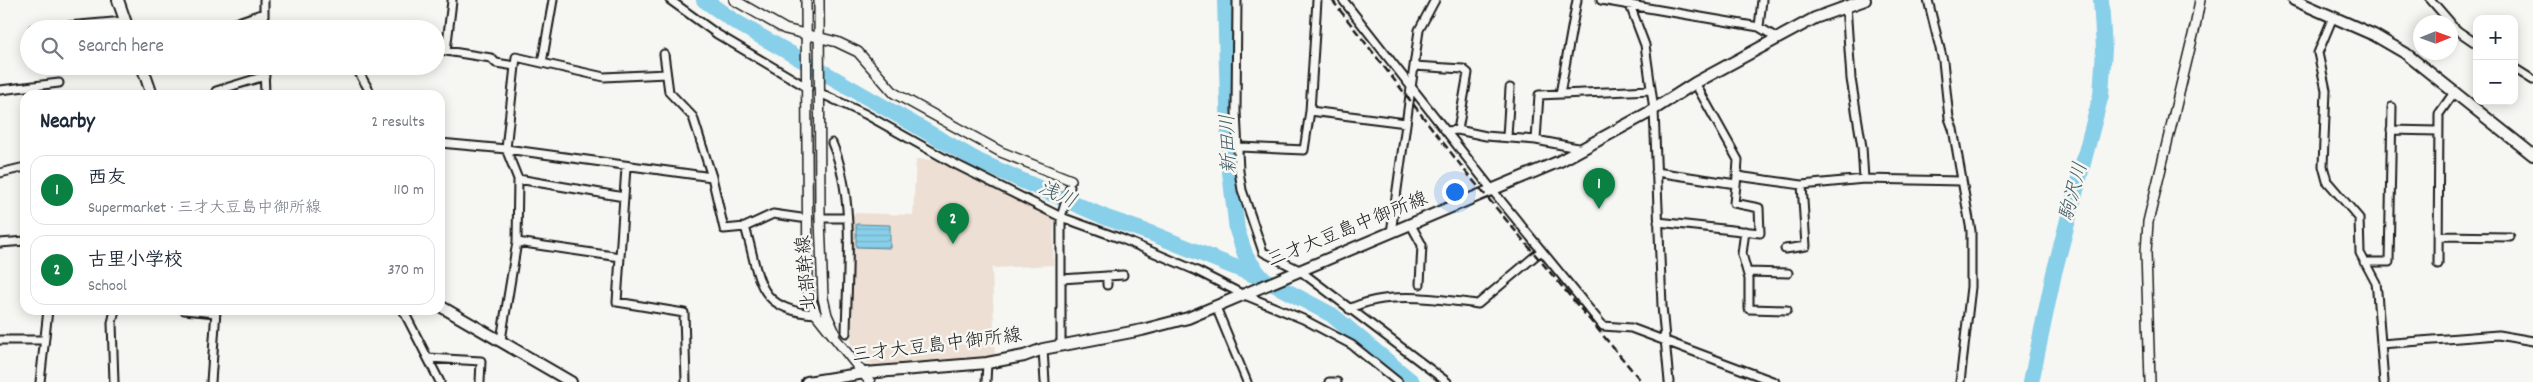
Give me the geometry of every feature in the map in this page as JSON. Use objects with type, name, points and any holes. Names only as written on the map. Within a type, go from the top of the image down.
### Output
[{"type":"main road","points":[[118,0],[125,20]]},
{"type":"main road","name":"三才大豆島中御所線","points":[[810,382],[864,373],[987,362],[1024,356],[1043,349],[1142,330],[1188,318],[1286,275],[1493,191],[1584,149],[1654,110],[1695,83],[1777,38],[1815,18],[1866,0]]},
{"type":"main road","points":[[2294,0],[2319,4],[2333,17],[2405,53],[2533,155]]},
{"type":"main road","points":[[145,75],[150,90]]},
{"type":"main road","points":[[445,309],[571,382]]},
{"type":"street","points":[[264,0],[264,20]]},
{"type":"street","points":[[542,63],[553,0]]},
{"type":"street","points":[[670,0],[717,34],[808,88]]},
{"type":"street","points":[[734,0],[785,29],[818,36],[858,52],[894,93],[1001,152],[1071,184],[1062,214],[1061,346]]},
{"type":"street","points":[[806,0],[806,34]]},
{"type":"street","points":[[818,0],[818,36]]},
{"type":"street","points":[[1237,0],[1236,111],[1240,147],[1239,171],[1242,190],[1263,252],[1299,270],[1447,382]]},
{"type":"street","points":[[1240,147],[1304,150],[1310,112],[1317,0]]},
{"type":"street","points":[[1343,0],[1493,191],[1603,326],[1631,328],[1775,382]]},
{"type":"street","points":[[1391,234],[1419,30],[1435,0]]},
{"type":"street","points":[[1560,94],[1577,0]]},
{"type":"street","points":[[1601,0],[1628,2],[1760,27],[1777,38]]},
{"type":"street","points":[[1760,27],[1762,0]]},
{"type":"street","points":[[1928,0],[1943,61],[1949,118],[1953,129],[1960,181],[1971,231],[1971,278],[1960,382]]},
{"type":"street","points":[[2150,382],[2146,252],[2148,222],[2195,28],[2200,0]]},
{"type":"street","points":[[2431,0],[2443,15]]},
{"type":"street","points":[[452,1],[446,51],[491,58],[496,63],[515,66]]},
{"type":"street","points":[[1628,2],[1645,45],[1654,110],[1658,222],[1669,382]]},
{"type":"street","points":[[1846,6],[1852,80],[1862,147],[1864,179]]},
{"type":"street","points":[[244,20],[264,13]]},
{"type":"street","points":[[2333,17],[2318,54],[2326,90],[2323,166],[2327,180],[2359,218],[2360,253],[2376,283],[2384,382]]},
{"type":"street","points":[[2458,31],[2473,41]]},
{"type":"street","name":"北部幹線","points":[[806,34],[808,88],[806,280],[810,300],[816,314],[844,348]]},
{"type":"street","name":"北部幹線","points":[[818,36],[820,48],[820,218],[824,306],[833,329],[844,348]]},
{"type":"street","points":[[664,54],[669,92],[693,117],[712,178],[724,229],[745,227],[773,214],[808,219]]},
{"type":"street","points":[[501,340],[517,242],[518,179],[506,149],[516,57],[604,77],[666,74]]},
{"type":"street","points":[[1414,66],[1463,69],[1468,72],[1458,130]]},
{"type":"street","points":[[2518,71],[2533,80]]},
{"type":"street","points":[[360,75],[368,90]]},
{"type":"street","points":[[219,90],[265,76],[265,90]]},
{"type":"street","points":[[1658,222],[1760,233],[1759,208],[1734,203],[1738,160],[1695,83]]},
{"type":"street","points":[[0,90],[58,84]]},
{"type":"street","points":[[1507,137],[1510,88]]},
{"type":"street","points":[[820,90],[951,162],[1062,214],[1246,292],[1304,319],[1352,345],[1398,382]]},
{"type":"street","points":[[1536,140],[1539,95],[1651,90]]},
{"type":"street","points":[[2438,264],[2439,114],[2455,91]]},
{"type":"street","points":[[2364,262],[2389,262],[2392,108]]},
{"type":"street","points":[[1310,112],[1406,122]]},
{"type":"street","points":[[1446,131],[1458,130],[1536,140],[1584,149]]},
{"type":"street","points":[[2391,130],[2438,131]]},
{"type":"street","points":[[445,143],[506,149],[712,178]]},
{"type":"street","points":[[832,143],[838,157],[846,218],[846,333]]},
{"type":"street","points":[[626,167],[617,302],[684,313],[686,382]]},
{"type":"street","points":[[0,173],[20,169]]},
{"type":"street","points":[[1656,172],[1802,184],[1864,179],[1960,181]]},
{"type":"street","points":[[518,179],[624,197]]},
{"type":"street","points":[[1785,249],[1806,246],[1802,184]]},
{"type":"street","points":[[820,218],[846,218]]},
{"type":"street","points":[[1411,225],[1422,245],[1420,284]]},
{"type":"street","points":[[745,227],[758,279],[766,296],[798,313],[816,314]]},
{"type":"street","points":[[1745,231],[1742,254],[1747,272],[1749,309],[1787,310]]},
{"type":"street","points":[[2438,236],[2510,237]]},
{"type":"street","points":[[0,243],[20,241]]},
{"type":"street","points":[[517,242],[620,257]]},
{"type":"street","points":[[1349,308],[1361,303],[1382,300],[1437,298],[1478,304],[1541,251]]},
{"type":"street","points":[[1747,272],[1788,273]]},
{"type":"street","points":[[1061,279],[1123,275]]},
{"type":"street","points":[[1107,276],[1107,285]]},
{"type":"street","points":[[1216,306],[1247,382]]},
{"type":"street","points":[[40,382],[47,315]]},
{"type":"street","points":[[114,315],[112,323],[114,382]]},
{"type":"street","points":[[211,382],[216,315]]},
{"type":"street","points":[[406,315],[440,382]]},
{"type":"street","points":[[2381,344],[2464,339],[2490,335],[2533,341]]},
{"type":"street","points":[[0,340],[44,340]]},
{"type":"street","points":[[844,348],[870,382]]},
{"type":"street","points":[[1043,349],[1045,382]]},
{"type":"street","points":[[428,358],[481,361],[480,382]]},
{"type":"street","points":[[986,382],[987,362]]},
{"type":"street","points":[[1329,382],[1337,382]]},
{"type":"shaded area","points":[[916,159],[938,160],[1054,218],[1053,265],[992,268],[995,355],[961,361],[872,366],[872,363],[867,363],[851,344],[852,216],[855,213],[913,215]]},
{"type":"water","points":[[856,224],[890,225],[890,248],[856,247]]},
{"type":"waterway","name":"浅川","points":[[704,0],[734,21],[978,161],[1107,218],[1153,234],[1264,279],[1332,315],[1412,382]]},
{"type":"waterway","name":"新田川","points":[[1225,0],[1230,172],[1237,230],[1246,257],[1262,278]]},
{"type":"waterway","name":"駒沢川","points":[[2031,382],[2054,273],[2101,95],[2104,49],[2101,0]]},
{"type":"railway","points":[[1332,0],[1466,172],[1642,382]]},
{"type":"place","name":"西友","points":[[1599,209]]},
{"type":"place","name":"古里小学校","points":[[953,244]]}]
